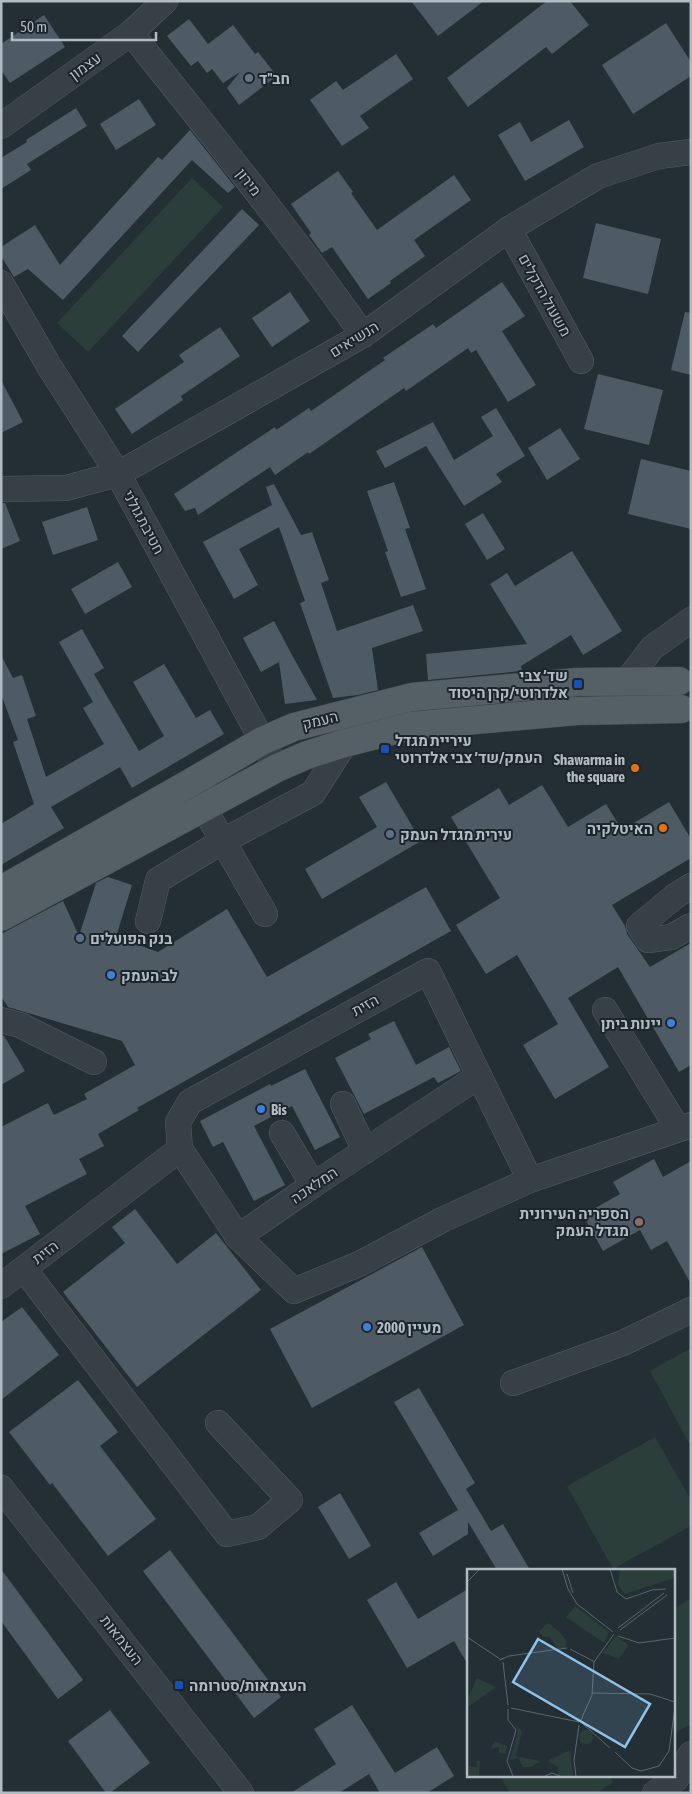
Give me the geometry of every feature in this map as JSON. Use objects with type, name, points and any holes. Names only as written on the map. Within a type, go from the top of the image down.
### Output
[{"type":"main road","name":"העמק","points":[[1,890],[190,784],[262,741],[294,727],[412,696],[577,682],[627,681],[685,673]]},
{"type":"main road","points":[[685,673],[677,690],[686,714]]},
{"type":"main road","name":"העמק","points":[[1,917],[277,768],[307,755],[345,743],[411,726],[576,711],[686,714]]},
{"type":"street","name":"עצמון","points":[[1,126],[131,33],[165,1]]},
{"type":"street","name":"מירון","points":[[131,33],[251,184],[321,275],[364,335]]},
{"type":"street","name":"הנשיאים","points":[[1,490],[66,488],[118,474],[364,335],[509,230],[598,176],[659,156],[691,152]]},
{"type":"street","name":"משעול הדקלים","points":[[509,230],[581,361]]},
{"type":"street","name":"חטיבת גולני","points":[[1,283],[49,366],[118,474],[277,768]]},
{"type":"street","points":[[627,681],[652,648],[687,621],[691,620]]},
{"type":"street","points":[[148,920],[158,880],[223,841],[313,793],[345,743]]},
{"type":"street","points":[[190,784],[265,914]]},
{"type":"street","points":[[691,886],[674,897],[639,926],[648,940],[671,937],[691,926]]},
{"type":"street","name":"הזית","points":[[1,1286],[180,1149],[178,1122],[190,1102],[428,971],[530,1180]]},
{"type":"street","points":[[180,1149],[238,1237],[294,1291],[359,1264],[444,1219],[530,1180],[684,1127],[605,1010]]},
{"type":"street","points":[[1,1020],[20,1025],[94,1062]]},
{"type":"street","name":"המלאכה","points":[[238,1237],[313,1185],[479,1076]]},
{"type":"street","points":[[344,1104],[365,1151]]},
{"type":"street","points":[[282,1133],[313,1185]]},
{"type":"street","points":[[24,1269],[227,1534],[258,1527],[290,1500],[218,1423]]},
{"type":"street","points":[[513,1383],[623,1343],[691,1310]]},
{"type":"street","name":"העצמאות","points":[[1,1488],[242,1793]]},
{"type":"street","points":[[654,1793],[676,1779],[691,1754]]},
{"type":"green space","points":[[192,178],[223,207],[88,352],[57,323]]},
{"type":"green space","points":[[691,1348],[691,1447],[650,1371]]},
{"type":"green space","points":[[655,1437],[691,1500],[691,1526],[613,1569],[567,1486]]},
{"type":"green space","points":[[691,1598],[691,1724],[674,1733],[674,1608]]},
{"type":"green space","points":[[500,1776],[610,1776],[613,1782],[597,1793],[510,1793]]},
{"type":"building","points":[[411,1],[484,1],[438,36]]},
{"type":"building","points":[[547,1],[570,1],[589,25],[552,54],[546,47],[468,107],[447,78]]},
{"type":"building","points":[[44,15],[65,47],[10,83],[1,70],[1,44]]},
{"type":"building","points":[[189,19],[208,44],[233,25],[255,54],[258,52],[277,76],[239,105],[227,88],[240,72],[223,83],[212,69],[207,73],[198,61],[191,66],[167,36]]},
{"type":"building","points":[[666,23],[691,62],[691,76],[633,114],[602,65]]},
{"type":"building","points":[[396,54],[413,79],[360,116],[369,128],[342,146],[310,100],[336,81],[343,90]]},
{"type":"building","points":[[139,99],[156,125],[116,150],[100,124]]},
{"type":"building","points":[[76,108],[87,126],[27,164],[31,170],[1,189],[1,158]]},
{"type":"building","points":[[569,120],[584,147],[525,181],[498,135],[520,122],[531,142]]},
{"type":"building","points":[[190,130],[235,187],[228,193],[192,160],[63,300],[28,269],[14,277],[1,256],[1,247],[35,225],[60,265],[158,157],[162,160]]},
{"type":"building","points":[[338,171],[377,230],[454,175],[471,200],[414,240],[425,256],[368,299],[332,247],[322,253],[291,204]]},
{"type":"building","points":[[242,209],[259,225],[138,352],[122,336]]},
{"type":"building","points":[[596,223],[661,239],[648,294],[583,278]]},
{"type":"building","points":[[502,282],[525,316],[502,331],[536,385],[508,402],[476,350],[471,353],[468,348],[406,391],[404,388],[309,454],[308,452],[275,475],[270,467],[198,515],[195,508],[185,511],[174,494],[275,427],[276,430],[309,408],[311,411],[433,324],[436,328]]},
{"type":"building","points":[[290,292],[310,321],[272,347],[252,318]]},
{"type":"building","points":[[685,312],[691,313],[691,375],[671,370]]},
{"type":"building","points":[[220,327],[240,356],[181,396],[183,400],[132,434],[115,409],[184,362],[179,355]]},
{"type":"building","points":[[598,374],[663,390],[649,445],[584,429]]},
{"type":"building","points":[[1,380],[23,422],[1,433]]},
{"type":"building","points":[[496,408],[525,456],[496,474],[502,482],[464,506],[426,446],[385,468],[376,451],[433,422],[454,460],[493,436],[481,417]]},
{"type":"building","points":[[560,428],[580,459],[547,480],[528,448]]},
{"type":"building","points":[[641,459],[691,471],[691,529],[628,514]]},
{"type":"building","points":[[394,482],[410,528],[405,529],[426,589],[401,597],[385,552],[388,551],[367,491]]},
{"type":"building","points":[[274,484],[301,535],[312,532],[329,580],[321,583],[337,631],[413,605],[423,631],[372,648],[378,690],[333,698],[300,603],[305,601],[279,527],[239,549],[258,585],[234,599],[203,542],[272,505],[266,487]]},
{"type":"building","points":[[1,503],[5,503],[20,541],[1,549]]},
{"type":"building","points":[[87,507],[98,540],[53,555],[42,522]]},
{"type":"building","points":[[483,513],[505,549],[487,560],[465,524]]},
{"type":"building","points":[[572,551],[622,631],[583,655],[571,635],[521,666],[522,671],[428,680],[426,654],[527,644],[490,584],[507,573],[515,586]]},
{"type":"building","points":[[118,562],[132,587],[85,614],[71,589]]},
{"type":"building","points":[[274,621],[317,700],[285,704],[279,662],[261,672],[243,638]]},
{"type":"building","points":[[82,629],[104,668],[94,674],[139,751],[164,736],[133,682],[164,664],[196,718],[210,710],[224,734],[132,788],[120,767],[51,807],[64,828],[1,865],[1,824],[34,804],[13,742],[18,740],[1,694],[1,655],[13,678],[22,675],[36,716],[27,719],[46,777],[104,744],[83,708],[93,702],[59,642]]},
{"type":"building","name":"עירית מגדל העמק","points":[[386,782],[421,841],[322,899],[305,869],[377,827],[359,797]]},
{"type":"building","points":[[542,785],[568,827],[606,804],[622,830],[669,802],[691,839],[691,858],[612,905],[625,926],[627,934],[650,967],[691,943],[691,1065],[679,1072],[618,967],[568,998],[609,1067],[555,1099],[523,1045],[558,1024],[517,955],[486,974],[456,925],[500,898],[451,817],[499,788],[509,805]]},
{"type":"building","points":[[108,877],[132,885],[116,937],[158,952],[227,909],[267,977],[426,887],[451,931],[137,1108],[139,1110],[98,1134],[104,1146],[79,1159],[87,1174],[25,1206],[40,1234],[1,1254],[1,1127],[48,1103],[54,1115],[87,1099],[84,1094],[135,1065],[122,1041],[8,1007],[1,996],[1,934],[63,901],[79,936],[96,883]]},
{"type":"building","points":[[394,1021],[416,1065],[449,1047],[461,1071],[438,1083],[434,1077],[364,1114],[335,1058],[371,1039],[368,1034]]},
{"type":"building","points":[[1,1035],[4,1036],[25,1071],[1,1085]]},
{"type":"building","points":[[305,1069],[340,1137],[315,1150],[292,1106],[254,1126],[285,1185],[254,1201],[223,1142],[213,1147],[200,1121],[270,1084],[271,1086]]},
{"type":"building","name":"הספריה העירונית מגדל העמק","points":[[654,1159],[663,1177],[691,1161],[691,1284],[667,1241],[651,1250],[640,1230],[603,1251],[583,1215],[620,1194],[613,1182]]},
{"type":"building","points":[[135,1209],[177,1264],[216,1233],[261,1290],[137,1387],[63,1292],[125,1243],[112,1227]]},
{"type":"building","name":"מעיין 2000","points":[[422,1247],[464,1325],[312,1408],[270,1329]]},
{"type":"building","points":[[22,1307],[59,1355],[1,1400],[1,1322]]},
{"type":"building","points":[[78,1380],[118,1432],[100,1446],[156,1519],[108,1556],[52,1483],[50,1485],[9,1432]]},
{"type":"building","points":[[419,1388],[475,1483],[466,1489],[491,1531],[503,1524],[529,1569],[496,1569],[468,1522],[468,1534],[433,1556],[419,1533],[458,1510],[394,1402]]},
{"type":"building","points":[[340,1493],[371,1546],[349,1559],[318,1507]]},
{"type":"building","points":[[170,1550],[281,1697],[254,1718],[143,1571]]},
{"type":"building","points":[[1,1569],[83,1680],[58,1699],[1,1621]]},
{"type":"building","points":[[396,1582],[418,1619],[467,1590],[467,1663],[454,1641],[407,1668],[367,1600]]},
{"type":"building","points":[[352,1705],[395,1773],[437,1747],[454,1776],[427,1793],[380,1793],[369,1774],[339,1793],[291,1793],[336,1764],[314,1729]]},
{"type":"building","points":[[110,1710],[150,1763],[110,1793],[106,1793],[68,1741]]},
{"type":"place","name":"חב\"ד","points":[[249,78]]},
{"type":"place","name":"שד׳ צבי אלדרוטי/קרן היסוד","points":[[578,684]]},
{"type":"place","name":"עיריית מגדל העמק/שד׳ צבי אלדרוטי","points":[[385,749]]},
{"type":"place","name":"Shawarma in the square","points":[[635,768]]},
{"type":"place","name":"האיטלקיה","points":[[663,828]]},
{"type":"place","name":"עירית מגדל העמק","points":[[390,834]]},
{"type":"place","name":"בנק הפועלים","points":[[80,938]]},
{"type":"place","name":"לב העמק","points":[[111,975]]},
{"type":"place","name":"יינות ביתן","points":[[671,1023]]},
{"type":"place","name":"Bis","points":[[261,1109]]},
{"type":"place","name":"הספריה העירונית מגדל העמק","points":[[639,1222]]},
{"type":"place","name":"מעיין 2000","points":[[367,1327]]},
{"type":"place","name":"העצמאות/סטרומה","points":[[179,1685]]}]
